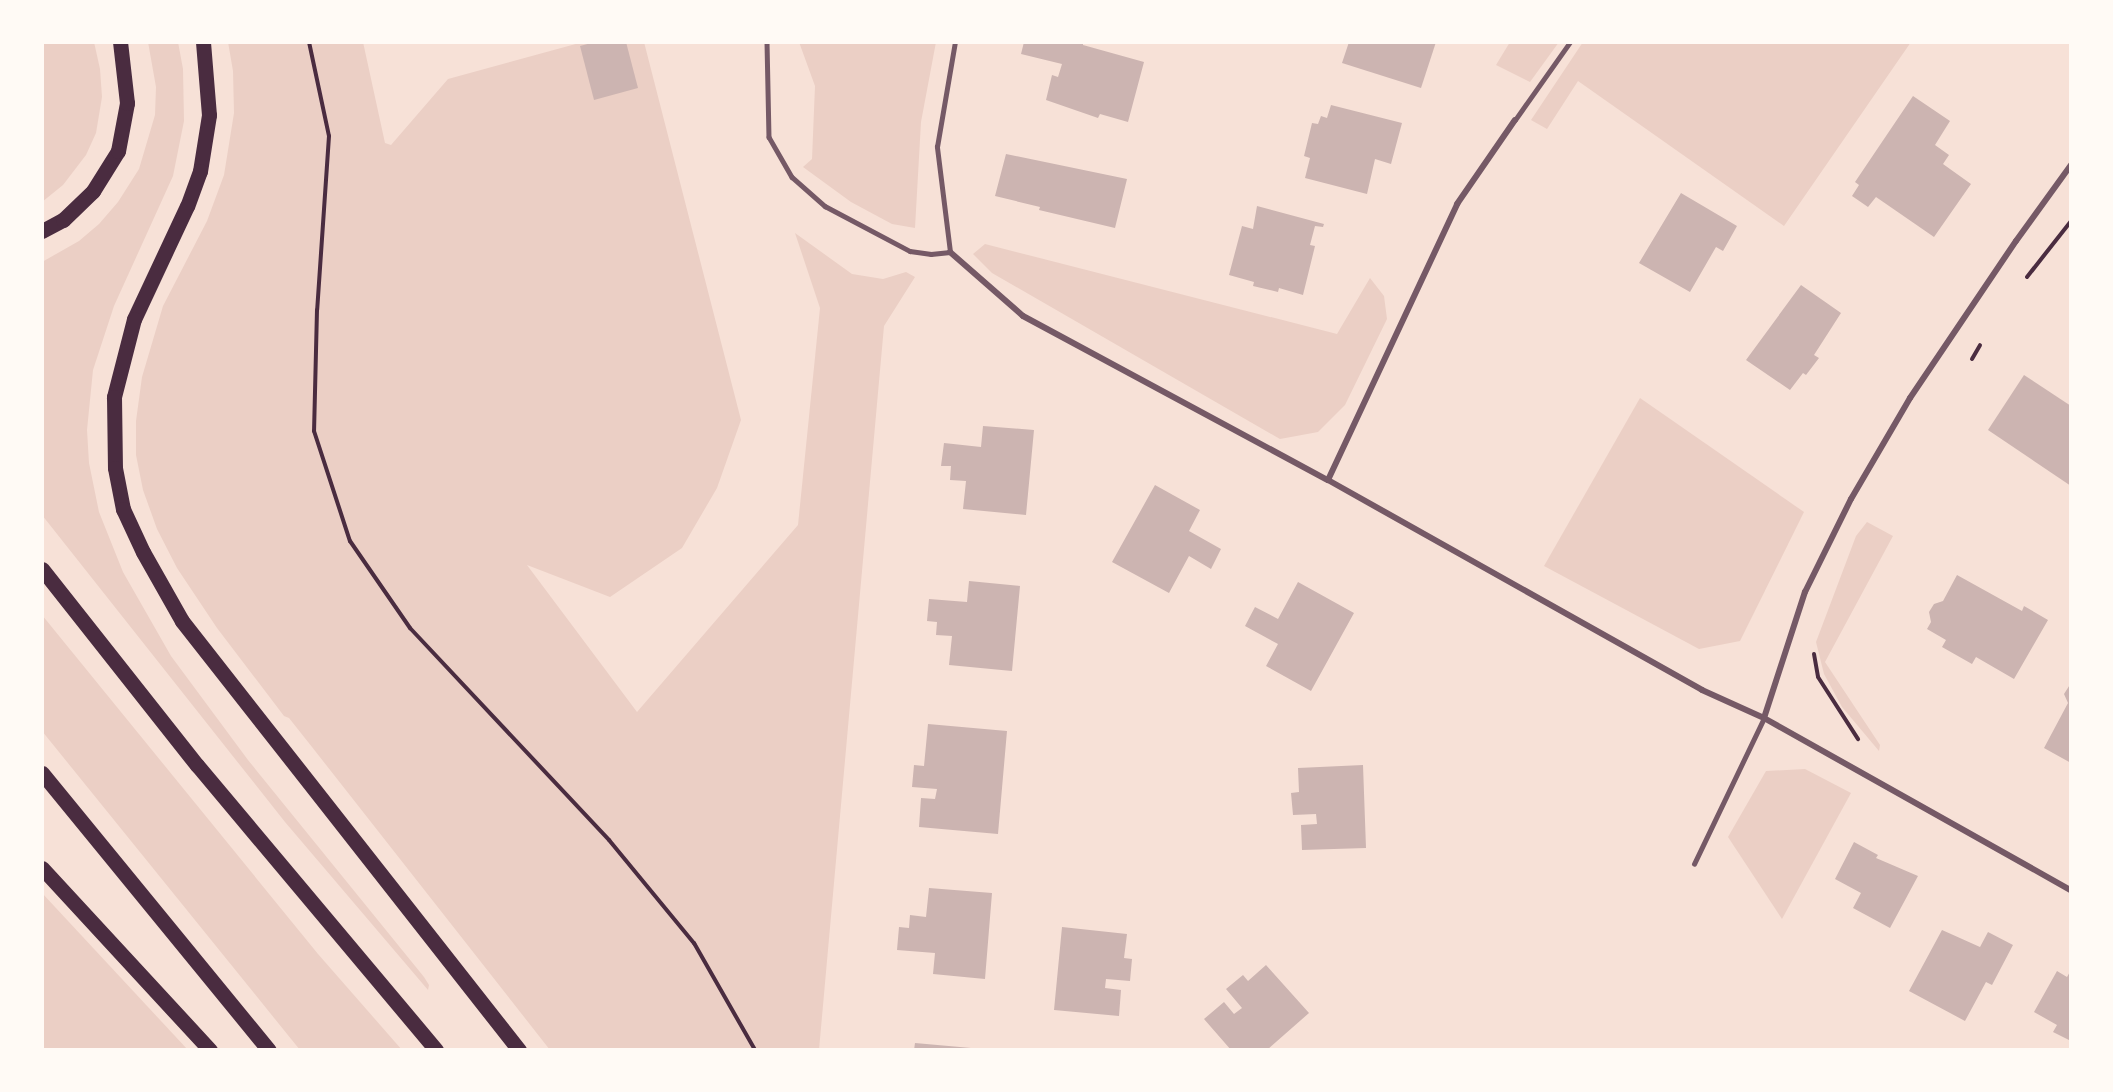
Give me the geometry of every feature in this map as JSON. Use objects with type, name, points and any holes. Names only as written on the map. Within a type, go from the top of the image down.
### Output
[{"type":"main road","points":[[42,231],[63,220],[93,191],[118,151],[127,103],[120,42]]},
{"type":"main road","points":[[203,42],[209,115],[200,171],[187,206],[134,319],[114,397],[115,468],[123,509],[142,552],[182,621],[519,1050]]},
{"type":"main road","points":[[42,569],[205,774],[436,1050]]},
{"type":"main road","points":[[42,773],[269,1050]]},
{"type":"main road","points":[[42,868],[210,1050]]},
{"type":"street","points":[[1328,480],[1457,204],[1515,120]]},
{"type":"street","points":[[1764,718],[1805,592],[1851,499],[1910,398],[2016,241],[2071,165]]},
{"type":"street","points":[[950,252],[1023,316],[1328,480],[1702,690],[1764,718],[2071,890]]},
{"type":"lane","points":[[767,42],[769,136],[792,177],[825,206],[910,251],[931,254],[950,252],[937,147],[955,42]]},
{"type":"lane","points":[[1515,120],[1570,42]]},
{"type":"lane","points":[[1694,864],[1764,718]]},
{"type":"path","points":[[309,42],[329,136],[317,310],[314,431],[350,541],[410,628],[609,840],[694,943],[755,1050]]},
{"type":"path","points":[[2021,284],[2071,221]]},
{"type":"path","points":[[1970,361],[1983,341]]},
{"type":"path","points":[[1814,644],[1818,677],[1841,718],[1871,756],[1863,773]]},
{"type":"shaded area","points":[[42,42],[94,42],[100,69],[102,97],[96,133],[86,155],[63,185],[42,202]]},
{"type":"shaded area","points":[[148,42],[178,42],[183,69],[184,121],[173,176],[114,306],[93,370],[87,430],[89,463],[99,512],[123,572],[171,656],[248,760],[424,977],[429,985],[428,990],[285,822],[42,515],[42,262],[79,241],[99,224],[118,202],[139,169],[155,115],[156,87]]},
{"type":"shaded area","points":[[228,42],[363,42],[385,143],[391,145],[448,79],[583,42],[644,42],[741,420],[717,488],[682,548],[610,597],[527,565],[637,712],[798,525],[820,308],[795,233],[852,274],[883,279],[906,272],[915,277],[884,326],[819,1050],[550,1050],[289,718],[284,716],[217,628],[177,568],[157,529],[143,490],[136,455],[136,421],[142,377],[163,306],[207,221],[224,175],[234,113],[233,71]]},
{"type":"shaded area","points":[[799,42],[936,42],[921,122],[915,228],[892,224],[851,202],[803,167],[812,159],[815,86]]},
{"type":"shaded area","points":[[1510,42],[1559,42],[1530,82],[1496,65]]},
{"type":"shaded area","points":[[1583,42],[1911,42],[1784,226],[1578,81],[1547,129],[1531,120]]},
{"type":"shaded area","points":[[985,244],[1337,334],[1370,278],[1384,296],[1387,319],[1345,405],[1318,432],[1280,439],[992,273],[973,254]]},
{"type":"shaded area","points":[[1640,398],[1804,512],[1740,641],[1699,649],[1544,566]]},
{"type":"shaded area","points":[[1867,522],[1893,536],[1825,662],[1880,745],[1879,751],[1842,707],[1824,674],[1816,642],[1856,536]]},
{"type":"shaded area","points":[[42,615],[318,954],[402,1050],[300,1050],[42,731]]},
{"type":"shaded area","points":[[1805,769],[1851,793],[1782,919],[1728,837],[1766,771]]},
{"type":"shaded area","points":[[42,893],[188,1050],[42,1050]]},
{"type":"building","points":[[595,42],[626,42],[638,88],[594,100],[580,46]]},
{"type":"building","points":[[1024,42],[1083,42],[1083,45],[1144,62],[1128,122],[1100,114],[1098,118],[1046,100],[1052,75],[1058,77],[1062,64],[1021,54]]},
{"type":"building","points":[[1349,42],[1436,42],[1421,88],[1342,63]]},
{"type":"building","points":[[1913,96],[1950,121],[1935,145],[1949,155],[1943,164],[1971,184],[1934,237],[1876,197],[1868,207],[1852,196],[1859,185],[1855,182]]},
{"type":"building","points":[[1331,105],[1402,123],[1391,164],[1375,159],[1367,194],[1305,178],[1310,158],[1304,156],[1312,123],[1318,124],[1321,116],[1327,118]]},
{"type":"building","points":[[1006,154],[1127,179],[1115,228],[1039,210],[1040,207],[995,196]]},
{"type":"building","points":[[1681,193],[1737,226],[1723,251],[1716,247],[1690,292],[1639,263]]},
{"type":"building","points":[[1257,206],[1324,224],[1323,227],[1315,226],[1310,245],[1315,246],[1303,295],[1279,288],[1278,292],[1253,286],[1254,282],[1229,275],[1242,226],[1253,229]]},
{"type":"building","points":[[1801,285],[1841,313],[1814,355],[1819,358],[1790,390],[1746,360]]},
{"type":"building","points":[[2024,375],[2071,406],[2071,486],[1988,430]]},
{"type":"building","points":[[983,426],[1034,430],[1026,515],[963,509],[966,481],[950,480],[951,466],[941,466],[944,443],[981,447]]},
{"type":"building","points":[[1155,485],[1200,510],[1189,531],[1221,549],[1211,569],[1189,556],[1169,593],[1112,562]]},
{"type":"building","points":[[1957,575],[2022,611],[2024,606],[2048,620],[2014,679],[1976,657],[1972,664],[1942,647],[1946,640],[1927,629],[1931,622],[1929,612],[1934,604],[1943,601]]},
{"type":"building","points":[[969,581],[1020,586],[1012,671],[949,665],[952,636],[936,635],[937,622],[927,621],[929,599],[967,602]]},
{"type":"building","points":[[1298,582],[1354,613],[1311,691],[1266,666],[1278,644],[1245,626],[1255,607],[1278,619]]},
{"type":"building","points":[[2071,683],[2071,763],[2044,748],[2068,703],[2064,694]]},
{"type":"building","points":[[928,724],[1007,731],[998,834],[919,827],[921,798],[935,799],[937,789],[912,787],[914,765],[924,766]]},
{"type":"building","points":[[1363,765],[1366,848],[1302,850],[1301,825],[1317,824],[1316,814],[1293,815],[1291,793],[1299,792],[1298,768]]},
{"type":"building","points":[[1854,842],[1878,855],[1876,858],[1918,876],[1890,928],[1853,908],[1861,893],[1835,879]]},
{"type":"building","points":[[929,888],[992,893],[985,979],[933,974],[935,953],[897,950],[899,927],[909,928],[910,915],[926,917]]},
{"type":"building","points":[[1062,927],[1127,934],[1124,958],[1132,959],[1130,981],[1106,979],[1105,988],[1121,990],[1119,1016],[1054,1010]]},
{"type":"building","points":[[1942,930],[1980,947],[1988,932],[2013,945],[1992,985],[1986,982],[1965,1021],[1909,991]]},
{"type":"building","points":[[1266,965],[1309,1013],[1267,1050],[1231,1050],[1204,1019],[1224,1002],[1234,1014],[1242,1008],[1226,989],[1243,975],[1248,981]]},
{"type":"building","points":[[2071,970],[2071,1041],[2053,1032],[2057,1025],[2034,1012],[2057,971],[2067,977]]},
{"type":"building","points":[[915,1043],[971,1048],[971,1050],[914,1050]]}]
